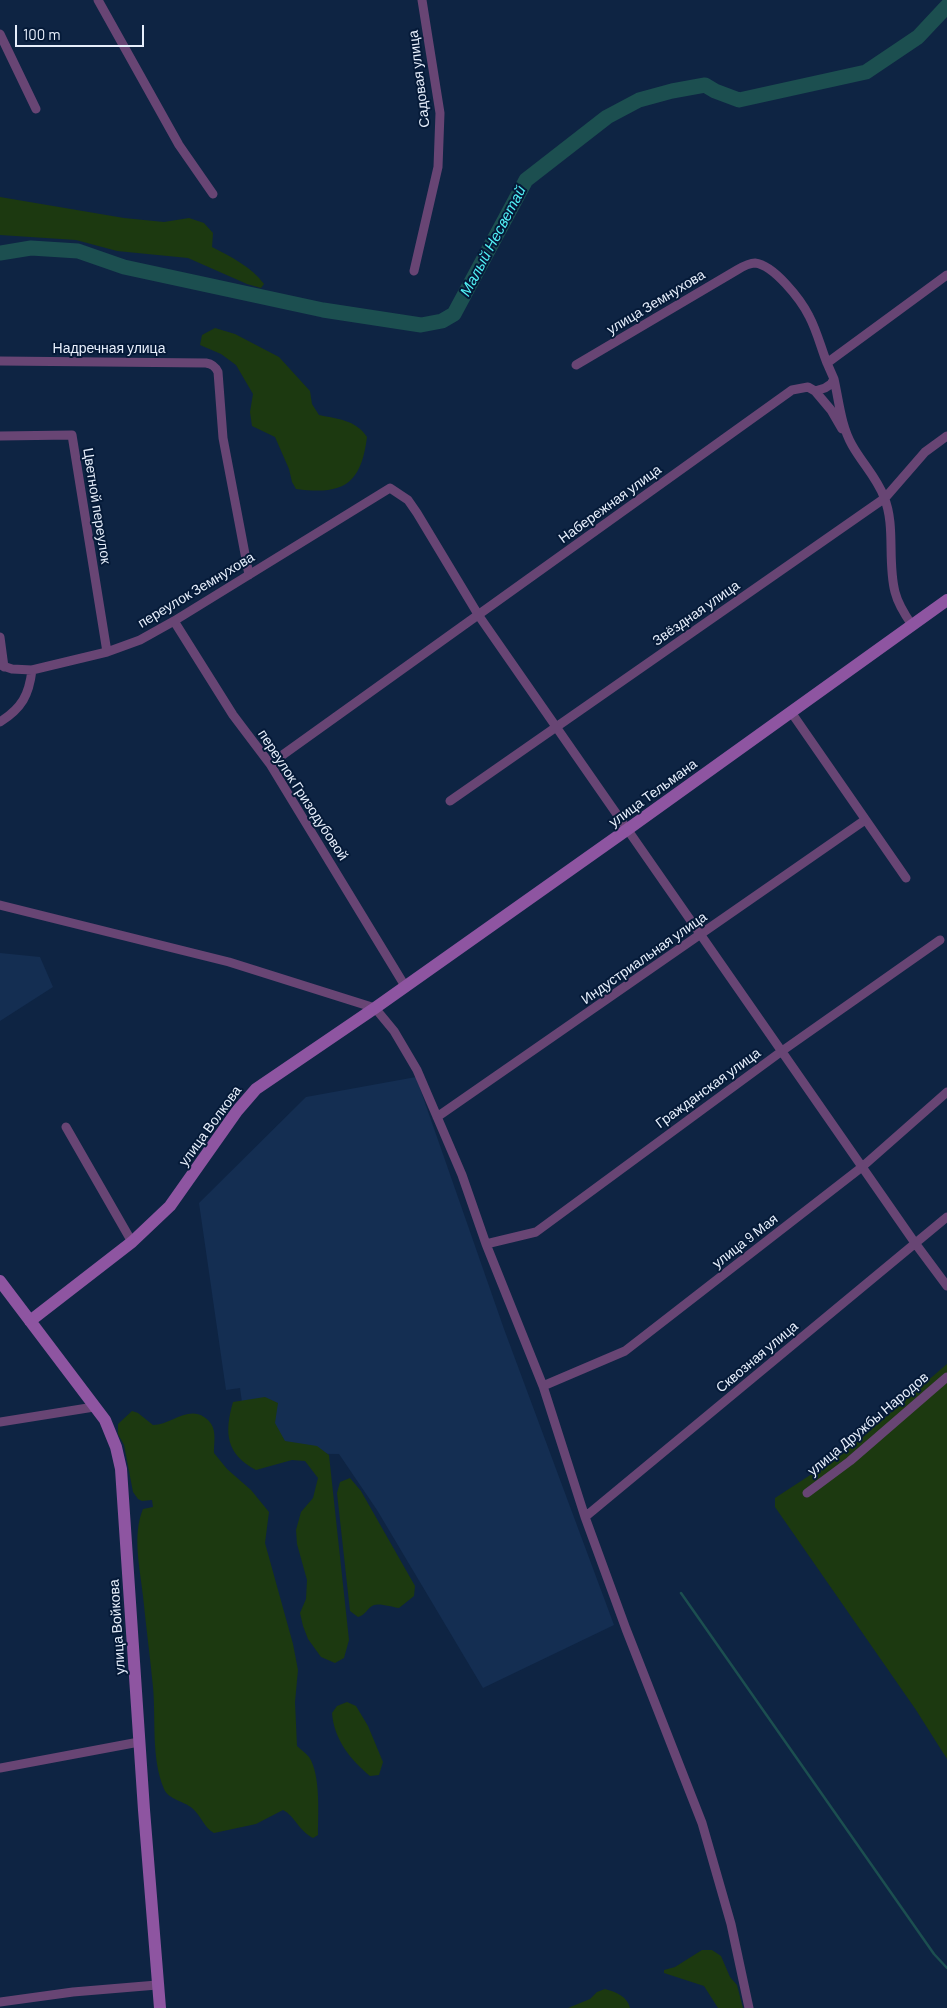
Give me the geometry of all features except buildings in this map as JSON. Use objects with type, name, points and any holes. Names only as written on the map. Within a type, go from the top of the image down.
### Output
[{"type":"street","points":[[98,0],[178,145],[213,194]]},
{"type":"street","name":"Садовая улица","points":[[414,271],[438,167],[440,112],[422,0]]},
{"type":"street","points":[[0,34],[36,109]]},
{"type":"street","name":"улица Земнухова","points":[[576,365],[737,270],[756,263],[773,272],[800,301],[810,316],[827,363]]},
{"type":"street","points":[[851,445],[845,430],[834,379],[827,363],[947,275]]},
{"type":"street","name":"Надречная улица","points":[[0,361],[206,363],[216,368],[218,372],[223,438],[249,575]]},
{"type":"street","points":[[834,379],[831,384],[816,391],[831,410],[851,445],[877,482],[885,498],[890,524],[895,592],[899,604],[912,625]]},
{"type":"street","name":"Набережная улица","points":[[270,764],[792,390],[808,388],[816,391]]},
{"type":"street","name":"Цветной переулок","points":[[0,436],[72,436],[107,652]]},
{"type":"street","name":"Звёздная улица","points":[[450,801],[885,498],[925,452],[947,436]]},
{"type":"street","name":"переулок Земнухова","points":[[2,666],[12,669],[32,670],[107,652],[140,640],[174,622],[390,488],[408,500],[479,616]]},
{"type":"street","name":"улица Тельмана","points":[[375,1008],[947,600]]},
{"type":"street","points":[[479,616],[915,1243],[947,1286]]},
{"type":"street","name":"переулок Гризодубовой","points":[[174,622],[233,715],[270,764],[405,986]]},
{"type":"street","points":[[0,637],[2,666]]},
{"type":"street","points":[[0,722],[12,714],[24,702],[32,670]]},
{"type":"street","points":[[791,712],[906,878]]},
{"type":"street","name":"Индустриальная улица","points":[[437,1117],[865,820]]},
{"type":"street","points":[[0,905],[229,962],[375,1008],[394,1031],[417,1070],[462,1175],[486,1244],[543,1386],[585,1517],[702,1823],[728,1915],[749,2008]]},
{"type":"street","name":"Гражданская улица","points":[[486,1244],[536,1232],[782,1051],[940,940]]},
{"type":"street","name":"улица Волкова","points":[[30,1322],[132,1242],[170,1206],[237,1110],[256,1089],[375,1008]]},
{"type":"street","name":"улица 9 Мая","points":[[543,1386],[625,1351],[862,1167],[947,1092]]},
{"type":"street","points":[[66,1127],[132,1242]]},
{"type":"street","name":"Сквозная улица","points":[[585,1517],[947,1217]]},
{"type":"street","name":"улица Войкова","points":[[0,1281],[108,1426],[116,1447],[121,1469],[139,1742],[160,2008]]},
{"type":"street","name":"улица Дружбы Народов","points":[[807,1493],[850,1461],[947,1377]]},
{"type":"street","points":[[0,1422],[94,1407]]},
{"type":"street","points":[[0,1768],[139,1742]]},
{"type":"street","points":[[0,2002],[74,1992],[157,1985]]},
{"type":"shaded area","points":[[0,953],[40,957],[53,987],[0,1021]]},
{"type":"shaded area","points":[[416,1077],[504,1329],[614,1625],[483,1688],[377,1510],[339,1454],[249,1453],[240,1388],[226,1390],[199,1203],[306,1097]]},
{"type":"green space","points":[[0,197],[124,218],[164,222],[189,218],[204,223],[213,233],[212,247],[247,267],[264,284],[261,288],[247,284],[188,258],[117,251],[76,240],[0,235]]},
{"type":"green space","points":[[215,328],[235,334],[279,357],[310,391],[312,404],[319,415],[346,421],[363,431],[367,437],[360,466],[347,483],[338,488],[326,490],[296,489],[275,437],[252,426],[250,412],[253,394],[236,365],[221,354],[200,345],[202,335]]},
{"type":"green space","points":[[947,1364],[947,1759],[916,1710],[775,1507],[775,1498],[844,1453]]},
{"type":"green space","points":[[265,1397],[278,1403],[275,1423],[285,1441],[317,1446],[329,1455],[349,1640],[344,1658],[335,1663],[321,1657],[308,1639],[300,1613],[306,1599],[307,1580],[297,1544],[296,1530],[301,1512],[313,1498],[318,1478],[305,1461],[292,1460],[256,1470],[238,1457],[230,1442],[228,1433],[233,1402]]},
{"type":"green space","points":[[132,1411],[138,1413],[153,1425],[191,1414],[198,1414],[204,1417],[213,1429],[215,1438],[214,1453],[227,1469],[251,1490],[269,1512],[265,1543],[293,1644],[298,1670],[295,1702],[297,1746],[309,1757],[313,1765],[317,1784],[318,1835],[313,1838],[283,1810],[256,1824],[214,1833],[192,1808],[169,1796],[164,1789],[157,1765],[153,1687],[137,1541],[143,1509],[153,1507],[152,1500],[142,1501],[133,1492],[124,1445],[118,1434],[118,1424]]},
{"type":"green space","points":[[350,1478],[361,1491],[415,1586],[414,1596],[399,1608],[374,1605],[358,1617],[350,1611],[337,1493],[340,1482]]},
{"type":"green space","points":[[347,1702],[356,1706],[368,1726],[383,1762],[379,1775],[370,1776],[356,1763],[345,1749],[336,1732],[332,1713],[337,1706]]},
{"type":"green space","points":[[702,1950],[712,1950],[721,1956],[730,1977],[737,1985],[743,2008],[718,2008],[704,1986],[664,1973],[664,1970],[675,1967]]},
{"type":"green space","points":[[605,1989],[617,1993],[624,1998],[630,2008],[568,2008],[590,1999],[597,1992]]},
{"type":"waterway","name":"Малый Несветай","points":[[0,253],[31,248],[78,251],[124,267],[323,310],[421,325],[442,321],[454,314],[526,180],[607,117],[639,100],[705,85],[739,100],[866,72],[918,37],[947,6]]},
{"type":"waterway","points":[[681,1593],[934,1954],[947,1968]]}]
